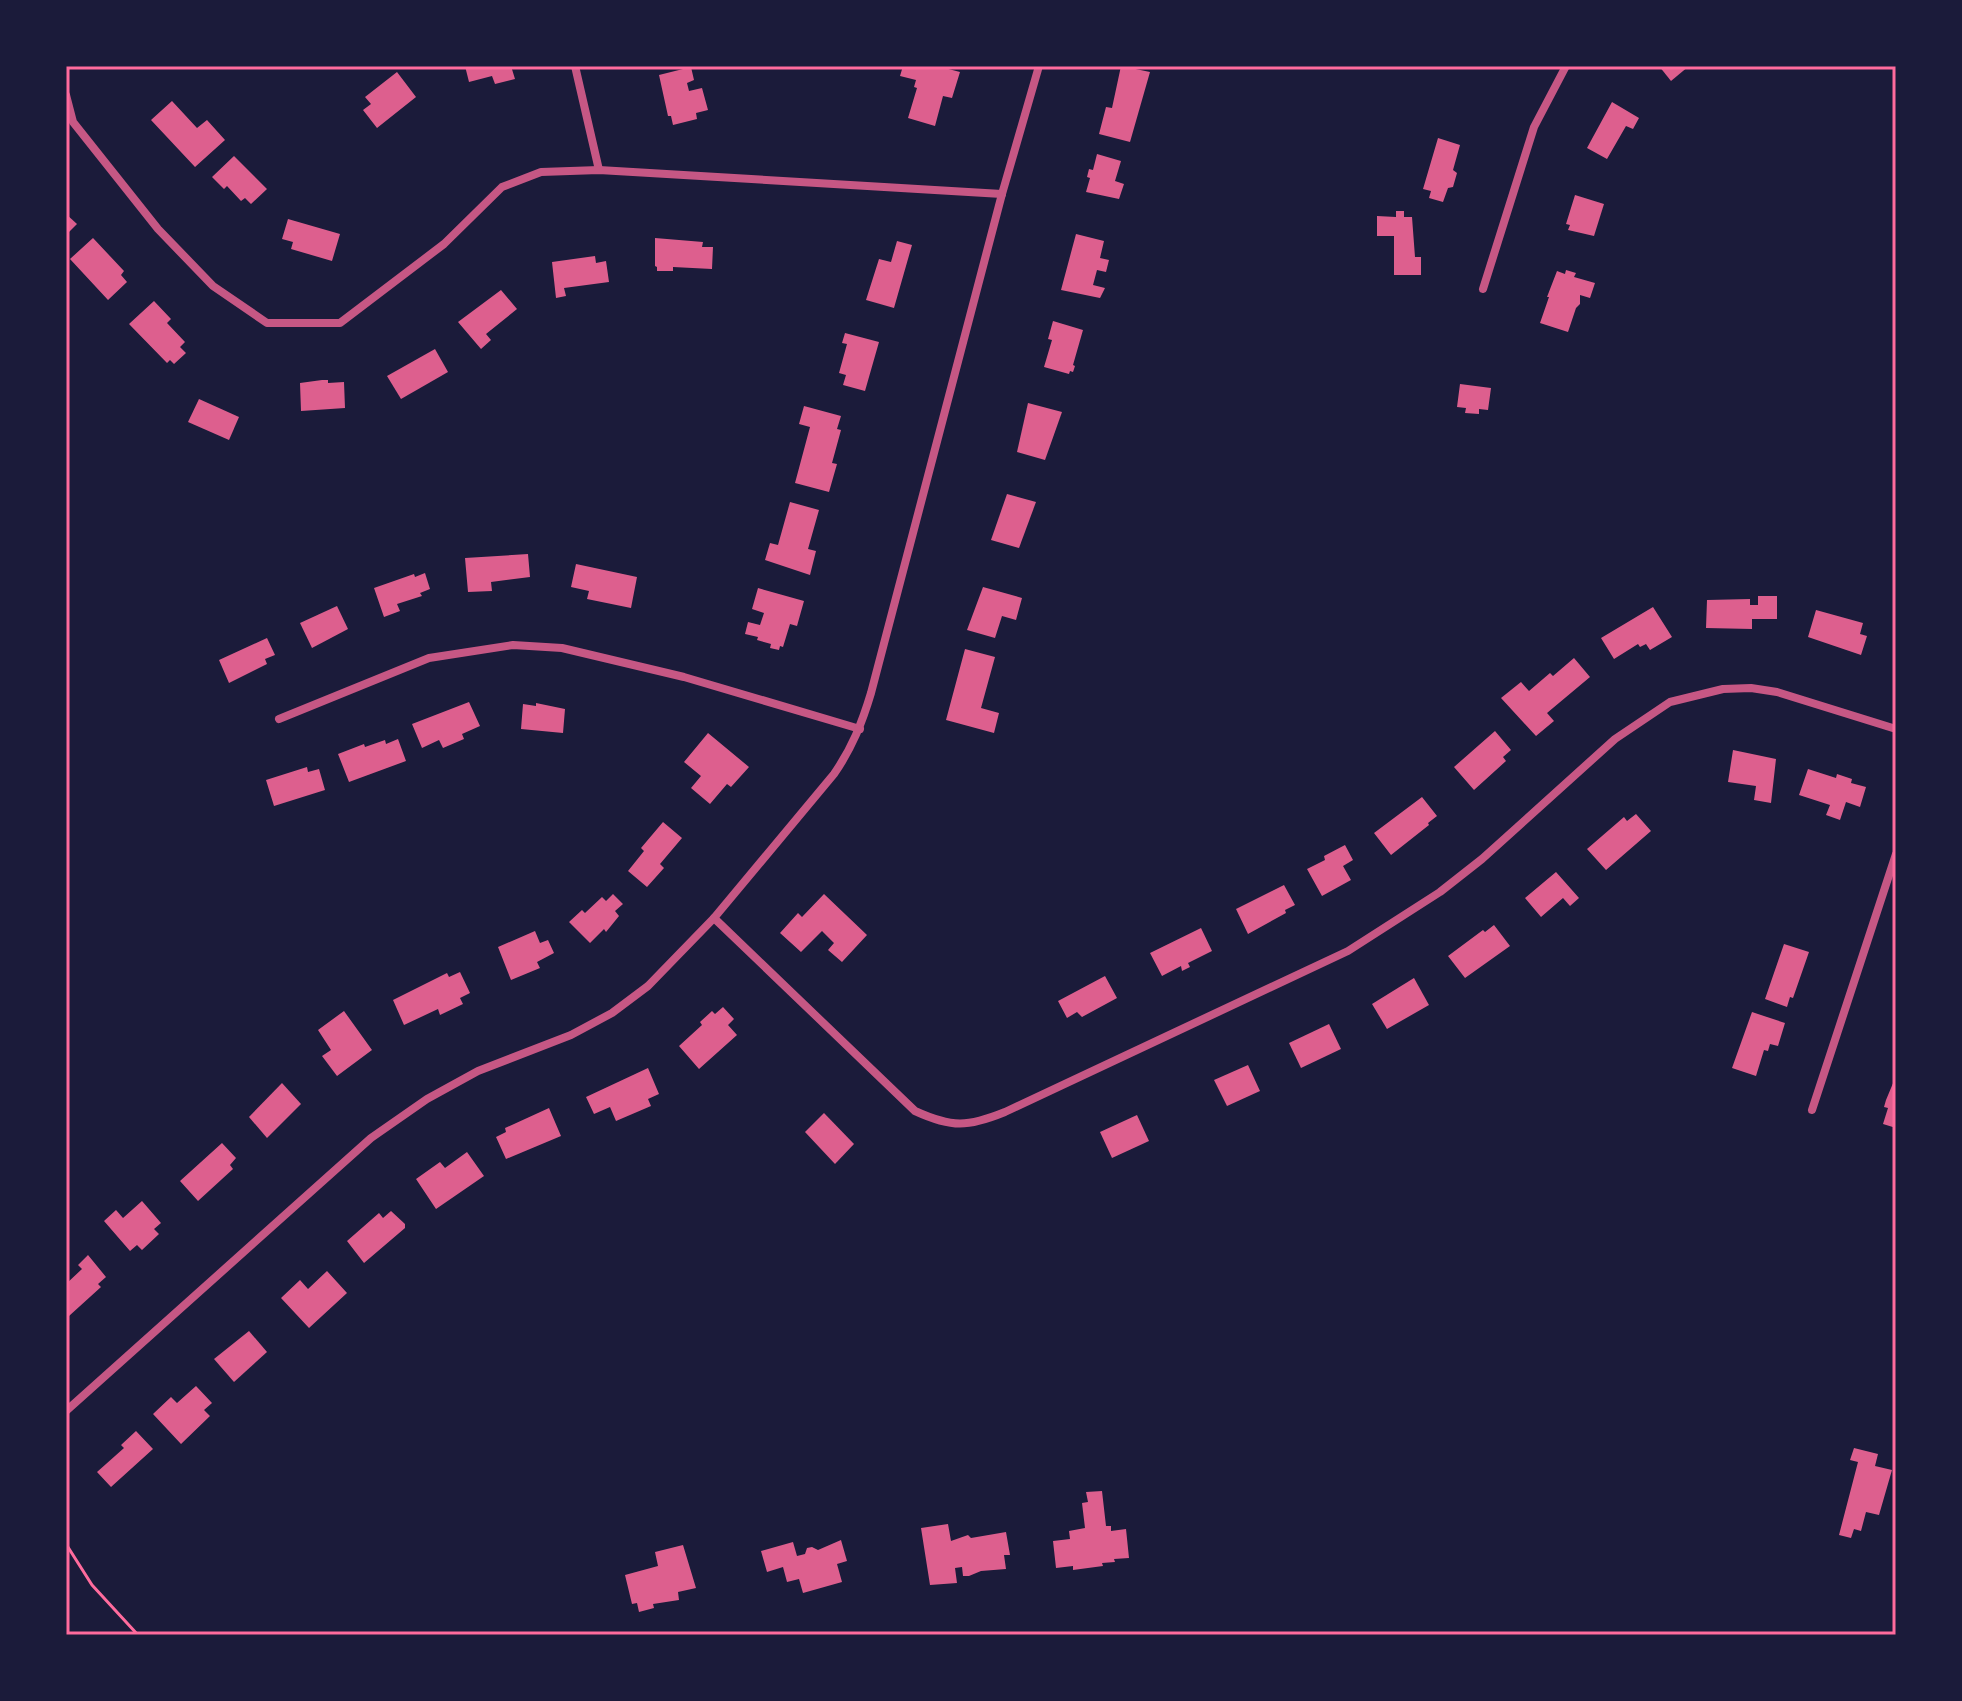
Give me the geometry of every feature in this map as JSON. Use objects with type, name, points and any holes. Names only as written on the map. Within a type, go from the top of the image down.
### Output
[{"type":"street","points":[[575,66],[599,170]]},
{"type":"street","points":[[66,1411],[371,1138],[427,1099],[478,1071],[571,1035],[612,1013],[648,986],[714,918],[834,774],[860,729],[1039,66]]},
{"type":"street","points":[[1483,289],[1534,127],[1566,66]]},
{"type":"street","points":[[66,95],[73,122],[158,229],[213,286],[267,323],[340,323],[444,244],[502,187],[541,172],[599,170],[1002,194]]},
{"type":"street","points":[[279,719],[429,658],[513,645],[562,648],[684,677],[860,729]]},
{"type":"street","points":[[714,918],[915,1111],[952,1125],[973,1124],[1005,1112],[1334,958],[1395,923],[1482,859],[1615,739],[1670,702],[1723,689],[1751,688],[1777,692],[1896,729]]},
{"type":"street","points":[[1812,1110],[1896,854]]},
{"type":"path","points":[[66,1544],[92,1585],[138,1635]]},
{"type":"building","points":[[465,66],[511,66],[515,79],[495,84],[492,76],[469,82]]},
{"type":"building","points":[[903,66],[937,66],[960,72],[952,98],[943,96],[935,126],[908,118],[917,88],[914,87],[916,80],[900,76]]},
{"type":"building","points":[[1121,66],[1150,72],[1130,142],[1099,134],[1106,107],[1112,108]]},
{"type":"building","points":[[1659,66],[1689,66],[1671,81]]},
{"type":"building","points":[[691,67],[694,80],[687,83],[689,91],[702,88],[708,110],[696,113],[697,119],[673,125],[659,75]]},
{"type":"building","points":[[397,72],[416,97],[377,128],[363,110],[371,104],[365,97]]},
{"type":"building","points":[[172,101],[197,128],[207,120],[225,140],[195,167],[151,120]]},
{"type":"building","points":[[1612,102],[1639,118],[1633,129],[1626,126],[1607,159],[1587,148]]},
{"type":"building","points":[[1438,138],[1460,145],[1453,170],[1457,173],[1453,187],[1448,188],[1443,202],[1429,198],[1431,191],[1423,189]]},
{"type":"building","points":[[1097,154],[1121,161],[1115,181],[1124,184],[1119,199],[1086,192],[1089,169],[1093,170]]},
{"type":"building","points":[[234,156],[267,189],[251,204],[245,198],[241,201],[227,186],[224,189],[212,177]]},
{"type":"building","points":[[1575,195],[1604,204],[1594,236],[1568,230],[1570,225],[1566,224]]},
{"type":"building","points":[[1396,211],[1404,211],[1404,217],[1412,217],[1415,257],[1421,257],[1421,275],[1394,275],[1394,236],[1377,236],[1377,216],[1396,217]]},
{"type":"building","points":[[66,214],[77,224],[66,235]]},
{"type":"building","points":[[288,219],[340,234],[332,261],[291,249],[293,242],[282,239]]},
{"type":"building","points":[[1076,234],[1104,241],[1100,258],[1109,260],[1106,272],[1097,270],[1093,285],[1105,288],[1100,298],[1061,290]]},
{"type":"building","points":[[93,238],[124,271],[121,275],[127,282],[108,300],[70,259]]},
{"type":"building","points":[[655,238],[703,242],[702,247],[713,247],[712,269],[673,267],[673,271],[657,271]]},
{"type":"building","points":[[897,241],[912,245],[894,308],[866,300],[879,259],[891,262]]},
{"type":"building","points":[[595,256],[596,263],[606,261],[609,282],[564,288],[566,296],[556,298],[552,262]]},
{"type":"building","points":[[1566,270],[1576,273],[1574,277],[1595,283],[1590,298],[1580,295],[1580,304],[1568,332],[1540,323],[1557,271],[1565,274]]},
{"type":"building","points":[[501,290],[517,309],[486,334],[491,340],[481,349],[458,322]]},
{"type":"building","points":[[154,301],[171,319],[167,323],[185,342],[180,347],[186,353],[174,364],[170,360],[167,363],[129,324]]},
{"type":"building","points":[[1053,321],[1083,330],[1075,366],[1069,374],[1044,367],[1052,340],[1048,339]]},
{"type":"building","points":[[845,333],[879,342],[865,391],[843,385],[846,375],[839,373],[847,344],[842,343]]},
{"type":"building","points":[[435,349],[448,372],[401,399],[387,376]]},
{"type":"building","points":[[328,380],[328,383],[344,382],[345,408],[301,411],[300,383]]},
{"type":"building","points":[[1460,384],[1491,388],[1488,410],[1479,409],[1479,414],[1465,413],[1466,408],[1457,407]]},
{"type":"building","points":[[199,399],[239,417],[229,440],[188,422]]},
{"type":"building","points":[[1028,403],[1062,412],[1045,460],[1017,452]]},
{"type":"building","points":[[804,406],[841,416],[837,429],[841,430],[832,463],[837,464],[829,492],[795,483],[810,427],[799,424]]},
{"type":"building","points":[[1007,494],[1036,502],[1019,548],[991,540]]},
{"type":"building","points":[[790,502],[819,510],[808,549],[816,551],[810,575],[765,560],[770,543],[778,545]]},
{"type":"building","points":[[528,554],[530,577],[491,582],[492,591],[468,592],[465,558]]},
{"type":"building","points":[[576,564],[637,577],[631,608],[587,599],[589,591],[571,587]]},
{"type":"building","points":[[425,573],[430,589],[420,593],[422,596],[397,604],[400,611],[384,617],[374,588]]},
{"type":"building","points":[[983,587],[1022,598],[1016,620],[1002,616],[995,638],[967,630]]},
{"type":"building","points":[[758,588],[804,601],[797,626],[790,624],[783,647],[780,646],[779,650],[757,640],[758,637],[745,634],[748,622],[760,625],[764,613],[752,609]]},
{"type":"building","points":[[1758,596],[1777,596],[1777,619],[1752,619],[1752,629],[1706,628],[1707,600],[1750,599],[1750,605],[1758,605]]},
{"type":"building","points":[[337,606],[348,629],[312,648],[300,623]]},
{"type":"building","points":[[1653,607],[1672,637],[1650,650],[1646,644],[1640,647],[1638,644],[1614,659],[1601,638]]},
{"type":"building","points":[[1816,610],[1863,623],[1860,634],[1867,636],[1861,655],[1808,637]]},
{"type":"building","points":[[267,638],[275,655],[265,659],[267,664],[229,683],[219,660]]},
{"type":"building","points":[[965,649],[995,657],[981,708],[999,713],[994,733],[946,720]]},
{"type":"building","points":[[1574,658],[1590,677],[1547,713],[1554,721],[1536,736],[1501,698],[1521,682],[1529,691]]},
{"type":"building","points":[[469,702],[480,726],[462,734],[464,739],[443,748],[439,740],[422,748],[412,724]]},
{"type":"building","points":[[536,703],[565,709],[563,733],[521,729],[523,704],[536,706]]},
{"type":"building","points":[[1495,731],[1511,750],[1503,757],[1506,761],[1474,790],[1454,767]]},
{"type":"building","points":[[708,733],[749,767],[731,787],[727,784],[710,804],[691,788],[701,776],[684,762]]},
{"type":"building","points":[[398,739],[406,761],[349,782],[338,754],[364,744],[365,747],[385,740],[386,744]]},
{"type":"building","points":[[1733,750],[1776,759],[1771,803],[1754,800],[1756,786],[1728,782]]},
{"type":"building","points":[[307,767],[308,772],[319,769],[325,790],[274,806],[266,780]]},
{"type":"building","points":[[1808,769],[1836,778],[1837,774],[1852,779],[1851,783],[1866,787],[1860,807],[1846,802],[1840,820],[1826,815],[1830,805],[1799,795]]},
{"type":"building","points":[[1422,797],[1437,816],[1391,855],[1374,833]]},
{"type":"building","points":[[1636,814],[1651,831],[1606,870],[1587,849],[1624,817],[1627,821]]},
{"type":"building","points":[[663,822],[682,838],[660,864],[664,868],[647,887],[628,871],[644,851],[641,848]]},
{"type":"building","points":[[1345,845],[1353,860],[1343,866],[1351,880],[1322,896],[1307,869]]},
{"type":"building","points":[[1556,872],[1579,898],[1570,906],[1563,898],[1541,917],[1525,898]]},
{"type":"building","points":[[1284,885],[1295,905],[1248,934],[1236,909]]},
{"type":"building","points":[[613,894],[623,904],[615,911],[619,916],[606,932],[604,929],[590,943],[569,922],[582,910],[585,913],[602,897],[606,901]]},
{"type":"building","points":[[824,894],[867,935],[842,962],[828,950],[834,943],[822,931],[801,952],[780,933],[798,913],[802,917]]},
{"type":"building","points":[[1494,925],[1510,946],[1465,978],[1448,956]]},
{"type":"building","points":[[1201,928],[1212,951],[1188,963],[1190,967],[1182,971],[1181,966],[1162,976],[1150,953]]},
{"type":"building","points":[[535,931],[540,943],[548,940],[554,953],[537,962],[540,968],[511,980],[498,947]]},
{"type":"building","points":[[1784,944],[1809,952],[1787,1007],[1765,999]]},
{"type":"building","points":[[460,972],[470,993],[460,998],[463,1004],[440,1015],[438,1009],[404,1025],[393,1000],[447,973],[449,977]]},
{"type":"building","points":[[1105,976],[1117,998],[1082,1017],[1077,1012],[1067,1018],[1058,1001]]},
{"type":"building","points":[[1414,978],[1429,1005],[1387,1029],[1372,1004]]},
{"type":"building","points":[[723,1007],[734,1019],[728,1025],[737,1035],[699,1069],[679,1046],[712,1011],[715,1014]]},
{"type":"building","points":[[344,1011],[372,1050],[337,1076],[322,1056],[331,1050],[318,1030]]},
{"type":"building","points":[[1752,1012],[1785,1023],[1778,1046],[1770,1044],[1768,1051],[1764,1050],[1756,1076],[1732,1068]]},
{"type":"building","points":[[1329,1024],[1341,1049],[1301,1068],[1289,1043]]},
{"type":"building","points":[[1248,1065],[1260,1091],[1227,1106],[1214,1080]]},
{"type":"building","points":[[648,1068],[659,1094],[648,1099],[651,1106],[616,1121],[610,1107],[594,1114],[586,1097]]},
{"type":"building","points":[[1896,1076],[1896,1128],[1883,1124],[1888,1108],[1884,1107]]},
{"type":"building","points":[[282,1083],[301,1104],[267,1138],[249,1117]]},
{"type":"building","points":[[549,1108],[561,1136],[506,1159],[496,1137],[506,1132],[505,1128]]},
{"type":"building","points":[[824,1113],[854,1144],[835,1164],[805,1132]]},
{"type":"building","points":[[1137,1115],[1149,1141],[1112,1158],[1100,1132]]},
{"type":"building","points":[[222,1143],[236,1158],[230,1165],[233,1169],[198,1201],[180,1181]]},
{"type":"building","points":[[467,1152],[484,1176],[436,1209],[416,1179],[440,1162],[445,1168]]},
{"type":"building","points":[[142,1201],[161,1223],[154,1229],[159,1234],[142,1250],[137,1245],[130,1251],[104,1221],[116,1210],[123,1218]]},
{"type":"building","points":[[391,1211],[405,1224],[405,1228],[364,1263],[347,1241],[379,1213],[383,1218]]},
{"type":"building","points":[[88,1255],[106,1277],[98,1284],[101,1287],[69,1316],[66,1313],[66,1284],[82,1269],[78,1265]]},
{"type":"building","points":[[327,1271],[347,1293],[309,1328],[281,1298],[300,1280],[308,1289]]},
{"type":"building","points":[[249,1331],[267,1352],[234,1382],[214,1359]]},
{"type":"building","points":[[196,1386],[212,1403],[204,1410],[210,1416],[181,1444],[153,1414],[171,1397],[177,1403]]},
{"type":"building","points":[[136,1431],[153,1449],[111,1487],[97,1472],[124,1448],[121,1445]]},
{"type":"building","points":[[1854,1448],[1878,1454],[1875,1466],[1892,1470],[1879,1515],[1866,1512],[1861,1531],[1854,1529],[1851,1538],[1839,1535],[1858,1462],[1850,1460]]},
{"type":"building","points":[[1102,1491],[1106,1526],[1111,1526],[1111,1531],[1126,1529],[1129,1558],[1114,1559],[1115,1562],[1102,1563],[1103,1566],[1073,1570],[1073,1566],[1056,1568],[1053,1541],[1070,1539],[1069,1531],[1085,1528],[1082,1503],[1088,1502],[1086,1492]]},
{"type":"building","points":[[948,1524],[951,1541],[968,1535],[971,1538],[1006,1532],[1010,1555],[1004,1555],[1006,1569],[963,1576],[962,1567],[955,1568],[957,1583],[930,1585],[921,1528]]},
{"type":"building","points":[[841,1540],[847,1561],[837,1564],[842,1582],[803,1593],[799,1579],[787,1582],[783,1567],[767,1572],[761,1551],[793,1542],[797,1556],[805,1554],[807,1548],[818,1550]]},
{"type":"building","points":[[683,1545],[696,1588],[678,1592],[679,1600],[653,1604],[654,1608],[639,1612],[637,1603],[632,1604],[625,1575],[658,1566],[655,1552]]}]
